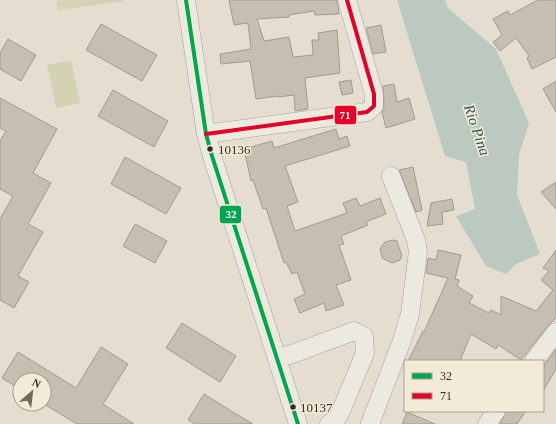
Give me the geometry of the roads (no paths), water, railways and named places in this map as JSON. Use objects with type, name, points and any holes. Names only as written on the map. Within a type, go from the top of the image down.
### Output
[{"type":"street","points":[[186,0],[206,134],[228,209],[298,424]]},
{"type":"street","points":[[206,134],[367,112],[374,106],[374,94],[347,0]]},
{"type":"street","points":[[370,424],[402,342],[410,314],[418,252],[416,240],[392,176]]},
{"type":"street","points":[[276,358],[295,353],[354,331],[364,336],[365,353],[341,411],[336,420],[329,424]]},
{"type":"street","points":[[535,360],[556,332]]},
{"type":"street","points":[[487,424],[495,412]]},
{"type":"water","name":"Rio Pina","points":[[397,0],[445,0],[448,8],[496,49],[529,123],[519,155],[517,195],[540,254],[516,264],[506,274],[486,266],[456,216],[475,209],[466,162],[445,156]]},
{"type":"place","name":"10136","points":[[210,149]]},
{"type":"place","name":"10137","points":[[293,407]]}]
